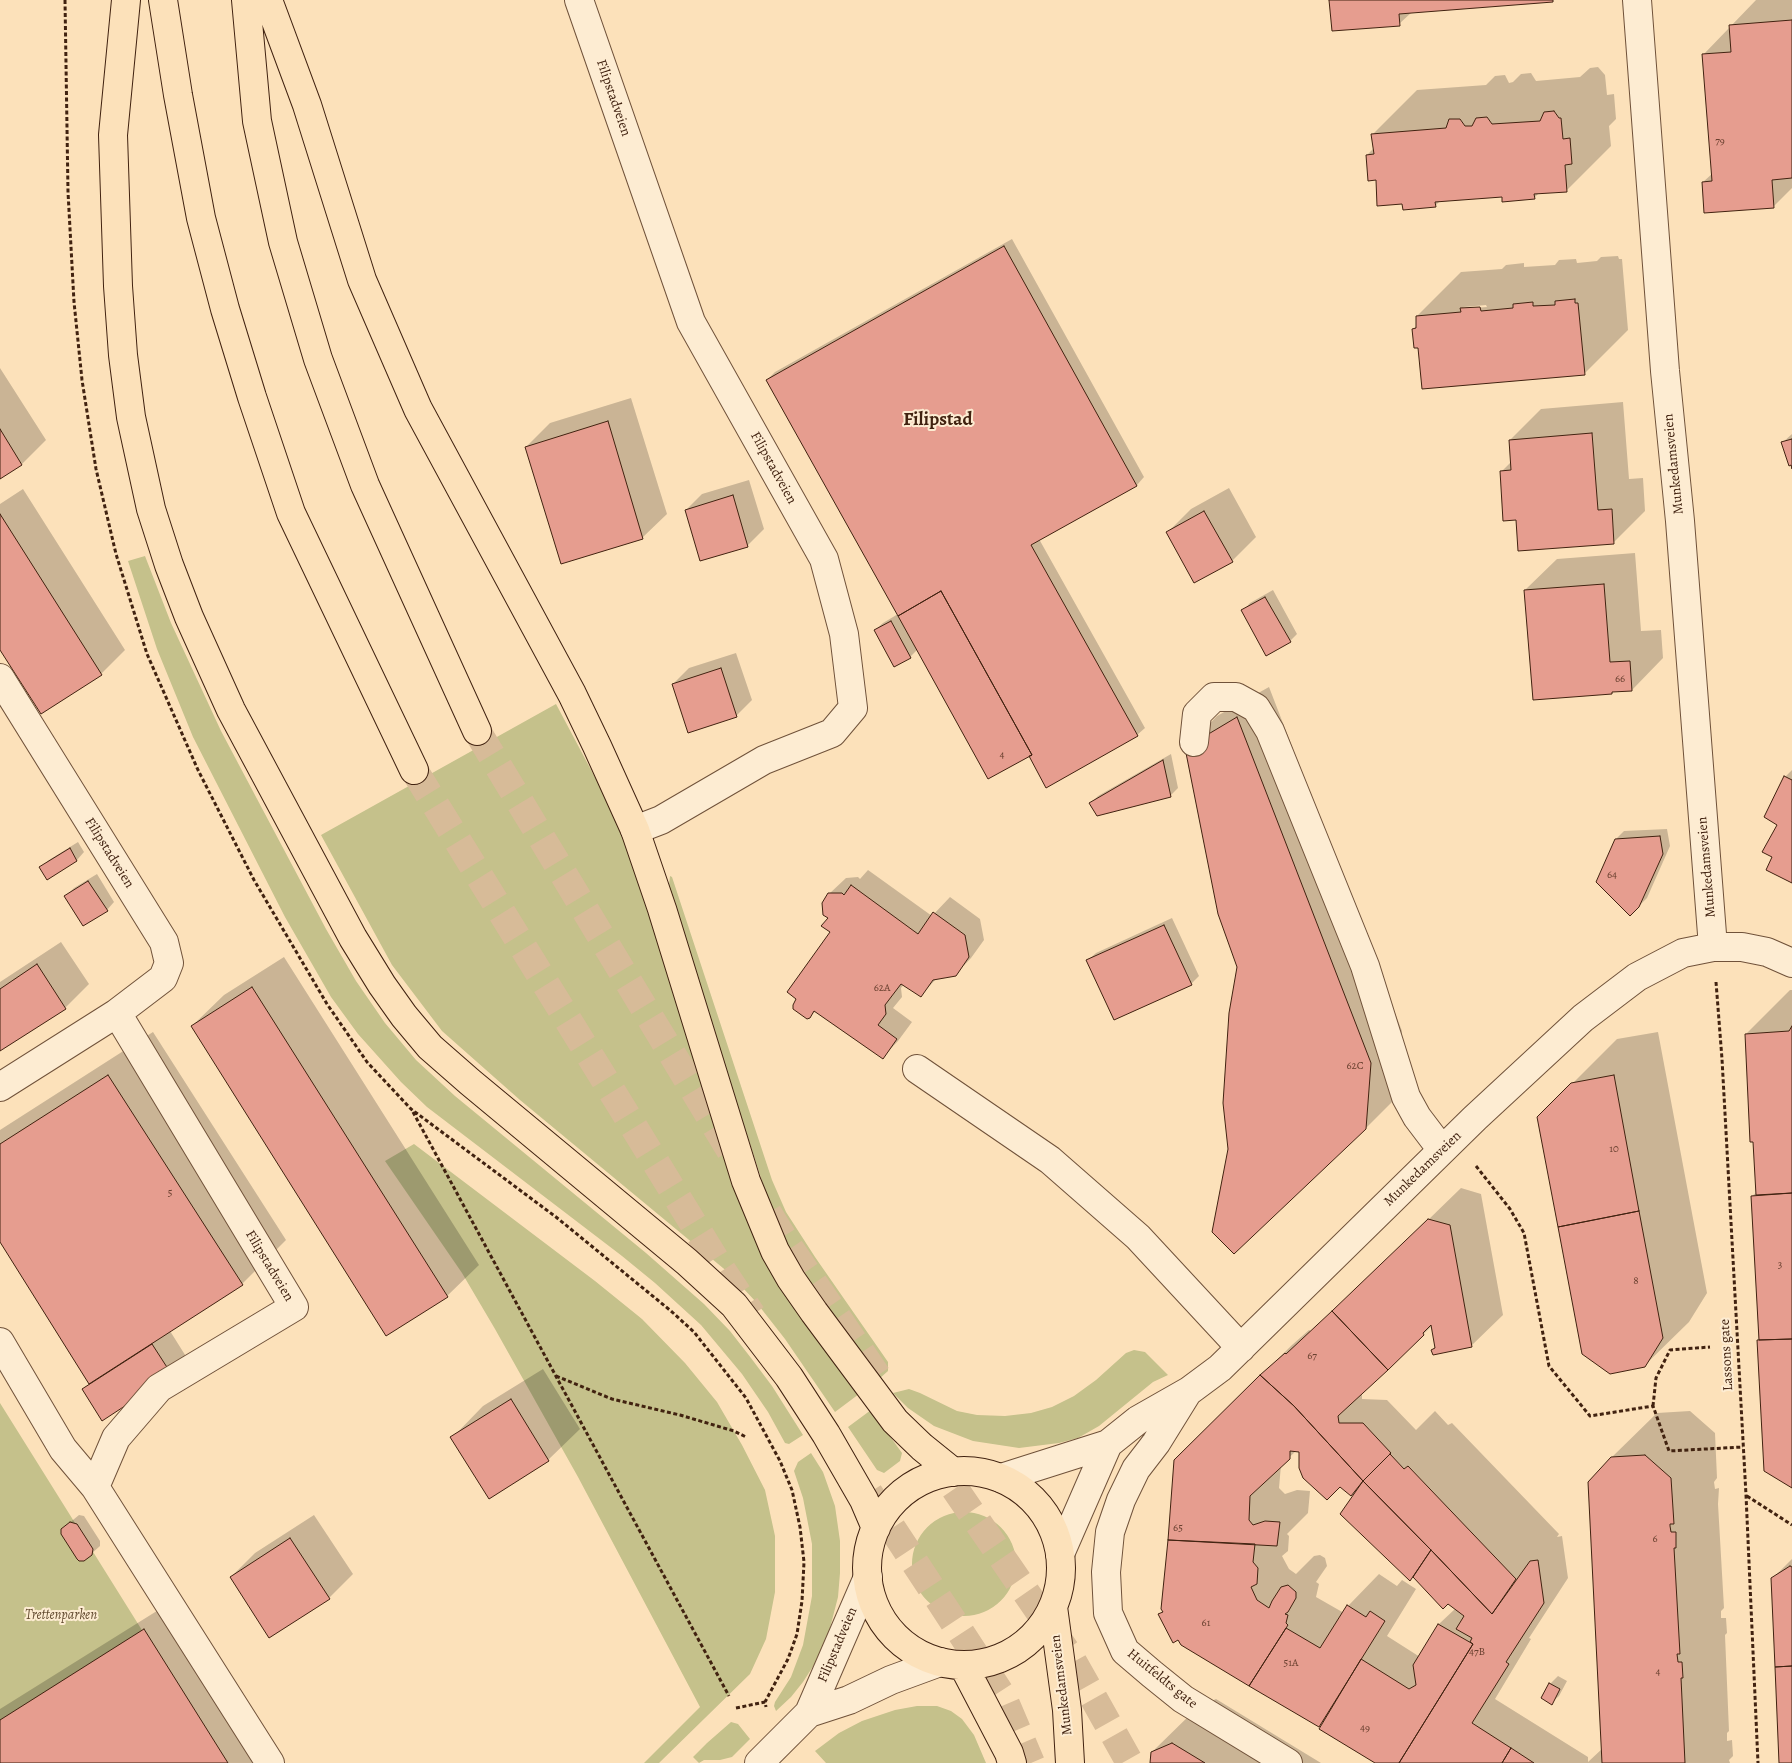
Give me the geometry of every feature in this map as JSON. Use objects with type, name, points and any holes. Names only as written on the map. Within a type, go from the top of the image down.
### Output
[{"type":"highway","points":[[126,0],[113,135],[118,286],[123,355],[131,417],[151,509],[169,566],[231,710],[353,938],[404,1016],[430,1047],[686,1262],[734,1305],[758,1334],[826,1434],[864,1500],[876,1528]]},
{"type":"highway","points":[[163,0],[178,95],[201,218],[225,309],[252,397],[291,512],[414,770]]},
{"type":"highway","points":[[246,0],[257,121],[283,242],[318,359],[364,485],[477,731]]},
{"type":"highway","points":[[268,0],[307,105],[362,280],[418,409],[572,694],[635,830],[662,909],[746,1180],[774,1250],[814,1312],[895,1421],[922,1447],[953,1472]]},
{"type":"highway","points":[[953,1472],[977,1472],[1001,1478],[1018,1488],[1046,1516],[1055,1534],[1060,1554],[1060,1581],[1053,1608],[1041,1627],[1025,1643],[1007,1655],[985,1663],[952,1664],[918,1654],[899,1640],[883,1622],[873,1600],[868,1577],[868,1552],[876,1528],[894,1500],[921,1481],[953,1472]]},
{"type":"highway","name":"Munkedamsveien","points":[[1053,1608],[1066,1710],[1070,1763]]},
{"type":"highway","points":[[952,1664],[1005,1746],[1012,1763]]},
{"type":"street","name":"Filipstadveien","points":[[579,0],[691,322],[824,560],[844,634],[853,708],[832,733],[764,760],[661,820],[635,830]]},
{"type":"street","name":"Munkedamsveien","points":[[1001,1478],[1108,1444],[1138,1420],[1189,1391],[1220,1368],[1475,1118],[1583,1018],[1637,977],[1683,953],[1713,947],[1681,530],[1665,371],[1637,0]]},
{"type":"street","name":"Filipstadveien","points":[[0,1087],[117,1013],[163,978],[169,963],[164,942],[1,682]]},
{"type":"street","points":[[1194,742],[1197,714],[1214,698],[1236,697],[1256,708],[1270,731],[1365,966],[1406,1097],[1417,1117],[1442,1150]]},
{"type":"street","points":[[1713,947],[1750,948],[1767,952],[1792,963]]},
{"type":"street","name":"Filipstadveien","points":[[95,1487],[116,1438],[159,1388],[294,1307],[117,1013]]},
{"type":"street","points":[[918,1069],[1050,1160],[1138,1236],[1241,1348]]},
{"type":"street","points":[[0,1342],[63,1449],[95,1487],[270,1763]]},
{"type":"street","name":"Huitfeldts gate","points":[[1189,1391],[1156,1443],[1136,1469],[1121,1500],[1110,1532],[1106,1564],[1108,1613],[1124,1651],[1183,1699],[1288,1763]]},
{"type":"street","name":"Munkedamsveien","points":[[1060,1554],[1108,1444]]},
{"type":"street","name":"Filipstadveien","points":[[759,1763],[809,1713],[868,1577]]},
{"type":"street","name":"Filipstadveien","points":[[809,1713],[849,1700],[891,1680],[952,1664]]},
{"type":"path","name":"Lassons gate","points":[[1713,947],[1722,1059],[1746,1495],[1758,1763]]},
{"type":"path","points":[[411,1109],[729,1696]]},
{"type":"path","points":[[1474,1163],[1510,1209],[1524,1232],[1549,1366],[1590,1416],[1653,1406]]},
{"type":"path","points":[[1710,1347],[1670,1350],[1656,1378],[1653,1406],[1669,1451],[1743,1447]]},
{"type":"path","points":[[556,1376],[612,1399],[707,1423],[734,1431],[746,1437]]},
{"type":"path","points":[[1746,1495],[1792,1525]]},
{"type":"path","points":[[736,1708],[765,1702]]},
{"type":"green space","points":[[145,556],[171,623],[221,731],[326,929],[356,981],[385,1023],[416,1060],[455,1096],[646,1253],[704,1304],[730,1331],[751,1358],[772,1386],[803,1435],[789,1444],[785,1443],[768,1412],[742,1374],[701,1325],[622,1256],[427,1107],[401,1082],[358,1034],[331,997],[285,917],[193,737],[157,649],[128,561]]},
{"type":"green space","points":[[556,704],[607,800],[627,848],[706,1089],[859,1394],[835,1412],[785,1339],[756,1302],[729,1273],[520,1100],[442,1031],[392,965],[321,835]]},
{"type":"green space","points":[[670,876],[672,877],[772,1180],[786,1212],[888,1362],[888,1371],[879,1379],[818,1294],[789,1248],[774,1218],[671,900]]},
{"type":"green space","points":[[414,1144],[595,1281],[642,1319],[685,1363],[717,1402],[765,1490],[775,1536],[775,1592],[766,1639],[750,1674],[659,1763],[644,1763],[700,1707],[578,1477],[495,1329],[462,1273],[385,1161]]},
{"type":"green space","points":[[1134,1350],[1145,1352],[1168,1375],[1153,1382],[1099,1426],[1078,1438],[1059,1443],[1019,1448],[973,1441],[934,1426],[908,1408],[893,1393],[909,1389],[957,1411],[977,1415],[1005,1416],[1031,1413],[1052,1407],[1074,1396],[1096,1380],[1126,1353]]},
{"type":"green space","name":"Trettenparken","points":[[0,1403],[145,1635],[0,1727]]},
{"type":"green space","points":[[871,1410],[902,1453],[900,1461],[884,1473],[877,1470],[848,1427]]},
{"type":"green space","points":[[811,1453],[823,1472],[835,1506],[840,1541],[838,1597],[830,1628],[819,1657],[803,1682],[776,1711],[775,1702],[791,1677],[803,1645],[812,1596],[812,1544],[803,1498],[794,1471],[798,1462]]},
{"type":"green space","points":[[964,1512],[984,1516],[993,1520],[1001,1527],[1008,1535],[1012,1544],[1016,1564],[1012,1584],[1008,1593],[1001,1601],[993,1608],[984,1612],[964,1616],[944,1612],[935,1608],[927,1601],[920,1593],[916,1584],[912,1564],[916,1544],[920,1535],[927,1527],[935,1520],[944,1516]]},
{"type":"green space","points":[[917,1706],[937,1706],[951,1711],[962,1719],[974,1735],[986,1763],[826,1763],[815,1751],[839,1733],[862,1721],[895,1710]]},
{"type":"green space","points":[[731,1722],[738,1724],[750,1739],[732,1757],[720,1760],[704,1760],[699,1763],[693,1757]]},
{"type":"building","points":[[1329,0],[1553,0],[1553,2],[1399,14],[1400,26],[1332,31]]},
{"type":"building","points":[[1792,20],[1792,178],[1772,180],[1774,208],[1704,213],[1702,182],[1712,181],[1702,54],[1731,52],[1729,25]]},
{"type":"building","points":[[1554,111],[1561,118],[1563,139],[1570,138],[1572,164],[1565,165],[1567,192],[1534,194],[1535,199],[1502,202],[1502,197],[1435,202],[1436,207],[1403,210],[1402,204],[1377,206],[1376,180],[1368,181],[1366,155],[1374,154],[1371,134],[1446,128],[1449,119],[1460,119],[1465,126],[1472,126],[1476,118],[1487,117],[1492,124],[1540,121],[1544,112]]},
{"type":"building","points":[[1004,246],[1137,486],[1031,545],[1138,736],[1046,788],[1029,756],[1032,755],[941,591],[898,616],[766,380]]},
{"type":"building","points":[[1575,299],[1575,303],[1578,303],[1585,375],[1422,389],[1418,348],[1414,348],[1412,329],[1416,328],[1416,316],[1461,312],[1460,308],[1480,307],[1481,311],[1513,308],[1513,304],[1533,302],[1533,306],[1555,305],[1555,301]]},
{"type":"building","points":[[608,421],[643,539],[561,564],[525,447]]},
{"type":"building","points":[[0,429],[22,465],[0,479]]},
{"type":"building","points":[[1592,433],[1598,510],[1612,509],[1614,544],[1518,551],[1516,520],[1503,521],[1500,471],[1511,470],[1509,440]]},
{"type":"building","points":[[1792,439],[1792,469],[1791,465],[1789,466],[1781,442]]},
{"type":"building","points":[[733,495],[748,547],[700,561],[685,510]]},
{"type":"building","points":[[1204,511],[1233,562],[1194,583],[1166,532]]},
{"type":"building","points":[[0,514],[102,675],[41,714],[0,650]]},
{"type":"building","points":[[1604,584],[1610,662],[1630,661],[1632,691],[1533,700],[1524,590]]},
{"type":"building","points":[[941,591],[1032,755],[988,779],[898,616]]},
{"type":"building","points":[[1265,597],[1291,642],[1266,656],[1241,610]]},
{"type":"building","points":[[891,621],[911,658],[894,667],[874,630]]},
{"type":"building","points":[[721,668],[737,717],[688,733],[672,684]]},
{"type":"building","points":[[1237,717],[1371,1063],[1366,1129],[1234,1254],[1212,1232],[1228,1149],[1223,1103],[1229,1013],[1237,967],[1218,914],[1185,748]]},
{"type":"building","points":[[1163,760],[1171,797],[1097,816],[1089,803]]},
{"type":"building","points":[[1784,776],[1792,780],[1792,883],[1766,870],[1772,857],[1762,852],[1777,825],[1764,817]]},
{"type":"building","points":[[1660,836],[1663,854],[1639,907],[1630,916],[1596,882],[1615,839]]},
{"type":"building","points":[[70,848],[77,861],[47,880],[39,867]]},
{"type":"building","points":[[88,881],[108,911],[83,926],[64,896]]},
{"type":"building","points":[[851,885],[918,934],[933,912],[965,935],[969,957],[956,976],[933,980],[921,997],[901,984],[885,1005],[886,1014],[878,1025],[897,1039],[883,1059],[814,1011],[810,1018],[807,1019],[793,1009],[796,999],[787,992],[830,932],[821,926],[828,918],[823,915],[822,903],[828,893],[842,893],[844,895]]},
{"type":"building","points":[[1164,925],[1192,985],[1114,1020],[1086,960]]},
{"type":"building","points":[[37,964],[66,1009],[0,1051],[0,989]]},
{"type":"building","points":[[252,987],[448,1297],[386,1336],[191,1026]]},
{"type":"building","points":[[1792,1026],[1792,1193],[1756,1195],[1753,1142],[1750,1142],[1745,1034],[1789,1031]]},
{"type":"building","points":[[108,1075],[243,1285],[89,1384],[0,1242],[0,1144]]},
{"type":"building","points":[[1614,1075],[1639,1211],[1558,1227],[1537,1117],[1571,1083]]},
{"type":"building","points":[[1792,1193],[1792,1339],[1759,1340],[1751,1196]]},
{"type":"building","points":[[1639,1211],[1663,1338],[1645,1367],[1610,1374],[1582,1354],[1558,1227]]},
{"type":"building","points":[[1428,1219],[1450,1225],[1472,1347],[1433,1355],[1431,1350],[1435,1348],[1431,1325],[1423,1333],[1424,1335],[1388,1370],[1332,1311]]},
{"type":"building","points":[[1332,1311],[1388,1370],[1338,1416],[1339,1423],[1363,1423],[1391,1453],[1363,1481],[1294,1406],[1260,1375],[1286,1354]]},
{"type":"building","points":[[1792,1339],[1792,1488],[1764,1471],[1757,1340]]},
{"type":"building","points":[[152,1344],[172,1375],[102,1421],[82,1389]]},
{"type":"building","points":[[1260,1375],[1294,1406],[1363,1481],[1351,1496],[1340,1487],[1327,1500],[1303,1478],[1299,1468],[1299,1452],[1290,1451],[1290,1459],[1250,1496],[1249,1520],[1253,1525],[1265,1521],[1280,1522],[1277,1546],[1168,1540],[1174,1460]]},
{"type":"building","points":[[511,1399],[549,1461],[489,1499],[450,1437]]},
{"type":"building","points":[[1390,1454],[1404,1469],[1408,1466],[1516,1579],[1492,1614],[1363,1481]]},
{"type":"building","points":[[1645,1455],[1671,1478],[1674,1524],[1670,1524],[1670,1526],[1671,1532],[1676,1532],[1676,1548],[1674,1548],[1680,1654],[1677,1654],[1678,1662],[1682,1662],[1685,1763],[1602,1763],[1588,1482],[1611,1457]]},
{"type":"building","points":[[1363,1481],[1431,1550],[1410,1581],[1340,1514]]},
{"type":"building","points":[[70,1522],[77,1524],[93,1549],[92,1555],[84,1561],[77,1559],[61,1534],[61,1529]]},
{"type":"building","points":[[290,1538],[330,1599],[269,1638],[230,1577]]},
{"type":"building","points":[[1168,1540],[1255,1544],[1253,1562],[1258,1568],[1257,1584],[1251,1587],[1257,1600],[1269,1608],[1281,1587],[1288,1585],[1296,1592],[1296,1598],[1285,1614],[1288,1615],[1286,1623],[1288,1625],[1249,1686],[1181,1645],[1178,1640],[1173,1643],[1158,1614],[1163,1612],[1161,1609]]},
{"type":"building","points":[[1431,1550],[1492,1614],[1530,1561],[1538,1560],[1544,1603],[1506,1662],[1509,1664],[1472,1723],[1511,1748],[1502,1763],[1399,1763],[1473,1644],[1470,1642],[1472,1638],[1456,1629],[1464,1616],[1448,1604],[1443,1609],[1413,1577]]},
{"type":"building","points":[[1790,1566],[1792,1567],[1792,1666],[1775,1667],[1771,1578]]},
{"type":"building","points":[[1347,1605],[1366,1617],[1370,1611],[1385,1621],[1319,1727],[1249,1686],[1286,1628],[1320,1648]]},
{"type":"building","points":[[1438,1624],[1473,1644],[1399,1763],[1375,1763],[1319,1729],[1361,1659],[1409,1689],[1416,1685],[1413,1665]]},
{"type":"building","points":[[144,1629],[228,1763],[0,1763],[0,1720]]},
{"type":"building","points":[[1792,1666],[1792,1763],[1779,1763],[1775,1667]]},
{"type":"building","points":[[1549,1683],[1560,1689],[1552,1705],[1541,1698]]},
{"type":"building","points":[[1172,1743],[1205,1763],[1150,1763],[1151,1752]]},
{"type":"building","points":[[1511,1748],[1534,1763],[1502,1763]]},
{"type":"tunnel","points":[[477,731],[733,1155]]},
{"type":"tunnel","points":[[414,770],[720,1267],[752,1315]]},
{"type":"tunnel","points":[[768,1213],[882,1383]]},
{"type":"tunnel","points":[[931,1454],[1071,1658],[1130,1763]]},
{"type":"tunnel","points":[[869,1493],[1003,1697],[1031,1763]]},
{"type":"district","name":"Filipstad","points":[[938,420]]}]
